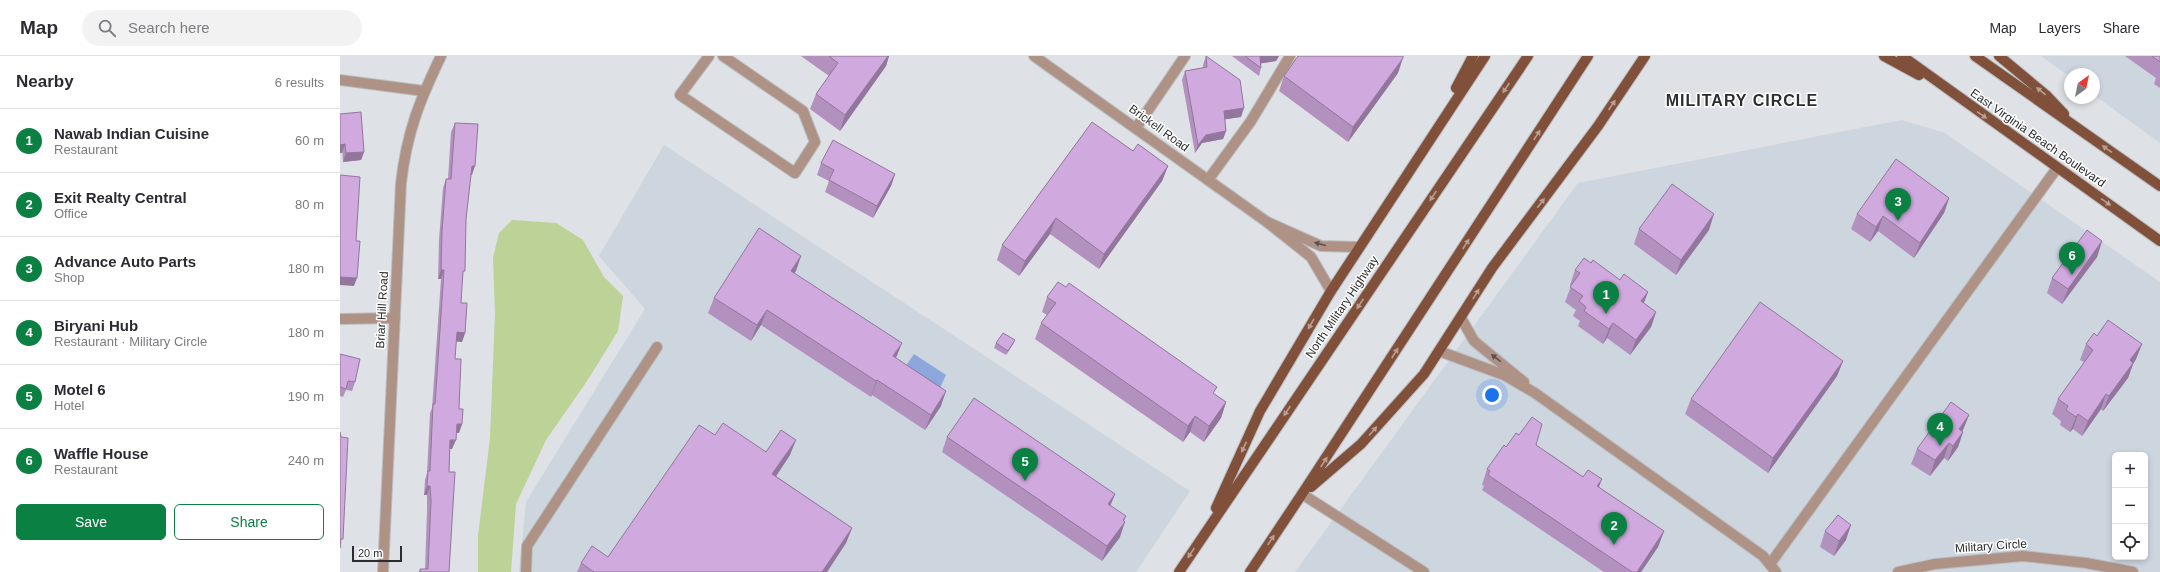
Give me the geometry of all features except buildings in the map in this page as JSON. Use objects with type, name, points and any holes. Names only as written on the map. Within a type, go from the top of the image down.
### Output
[{"type":"main road","points":[[1424,145],[1473,56]]},
{"type":"main road","points":[[1204,535],[1260,412],[1358,247],[1424,145],[1485,56]]},
{"type":"main road","name":"North Military Highway","points":[[1179,572],[1528,56]]},
{"type":"main road","points":[[1250,572],[1588,56]]},
{"type":"main road","points":[[1302,494],[1361,444],[1424,374],[1501,255],[1598,126],[1645,56]]},
{"type":"main road","points":[[1637,68],[1650,56]]},
{"type":"main road","points":[[1884,56],[1951,92]]},
{"type":"main road","name":"East Virginia Beach Boulevard","points":[[1902,56],[2160,241]]},
{"type":"main road","points":[[1974,56],[2160,186]]},
{"type":"main road","points":[[1998,56],[2046,95],[2078,128]]},
{"type":"street","name":"Briar Hill Road","points":[[383,572],[401,183],[404,153],[411,124],[424,91],[441,56]]},
{"type":"street","points":[[708,56],[680,96],[795,173],[815,142],[802,111],[723,56]]},
{"type":"street","name":"Brickell Road","points":[[1034,56],[1267,222],[1311,257],[1331,291]]},
{"type":"street","points":[[1136,128],[1185,56]]},
{"type":"street","points":[[1208,180],[1251,121],[1290,56]]},
{"type":"street","points":[[340,80],[424,91]]},
{"type":"street","points":[[1439,351],[1504,375],[1535,393],[1763,556],[1773,568],[2057,168]]},
{"type":"street","name":"Brickell Road","points":[[1267,222],[1321,246],[1358,247]]},
{"type":"street","points":[[340,319],[395,318]]},
{"type":"street","points":[[1461,318],[1474,341],[1509,368],[1535,393]]},
{"type":"street","points":[[526,572],[528,546],[657,347]]},
{"type":"street","points":[[1302,494],[1424,572]]},
{"type":"street","name":"Military Circle","points":[[1898,572],[1935,564],[2023,556],[2086,563],[2133,572]]},
{"type":"shaded area","points":[[2041,56],[2160,56],[2160,143],[2100,99],[2100,68],[2064,68],[2064,73]]},
{"type":"shaded area","name":"Military Circle","points":[[1902,120],[1945,133],[2160,282],[2160,572],[1295,572],[1578,183]]},
{"type":"shaded area","points":[[664,145],[1190,491],[1136,572],[519,572],[526,502],[645,309],[599,256]]},
{"type":"green space","points":[[512,220],[556,223],[583,240],[604,277],[623,296],[618,331],[587,381],[546,440],[516,504],[511,572],[478,572],[478,536],[490,438],[495,313],[493,258],[499,233]]},
{"type":"water","points":[[914,354],[946,375],[940,388],[903,370]]},
{"type":"place","name":"Advance Auto Parts","points":[[1898,221]]},
{"type":"place","name":"Waffle House","points":[[2072,275]]},
{"type":"place","name":"Nawab Indian Cuisine","points":[[1606,314]]},
{"type":"place","name":"Biryani Hub","points":[[1940,446]]},
{"type":"place","name":"Motel 6","points":[[1025,481]]},
{"type":"place","name":"Exit Realty Central","points":[[1614,545]]},
{"type":"district","name":"MILITARY CIRCLE","points":[[1742,100]]}]
